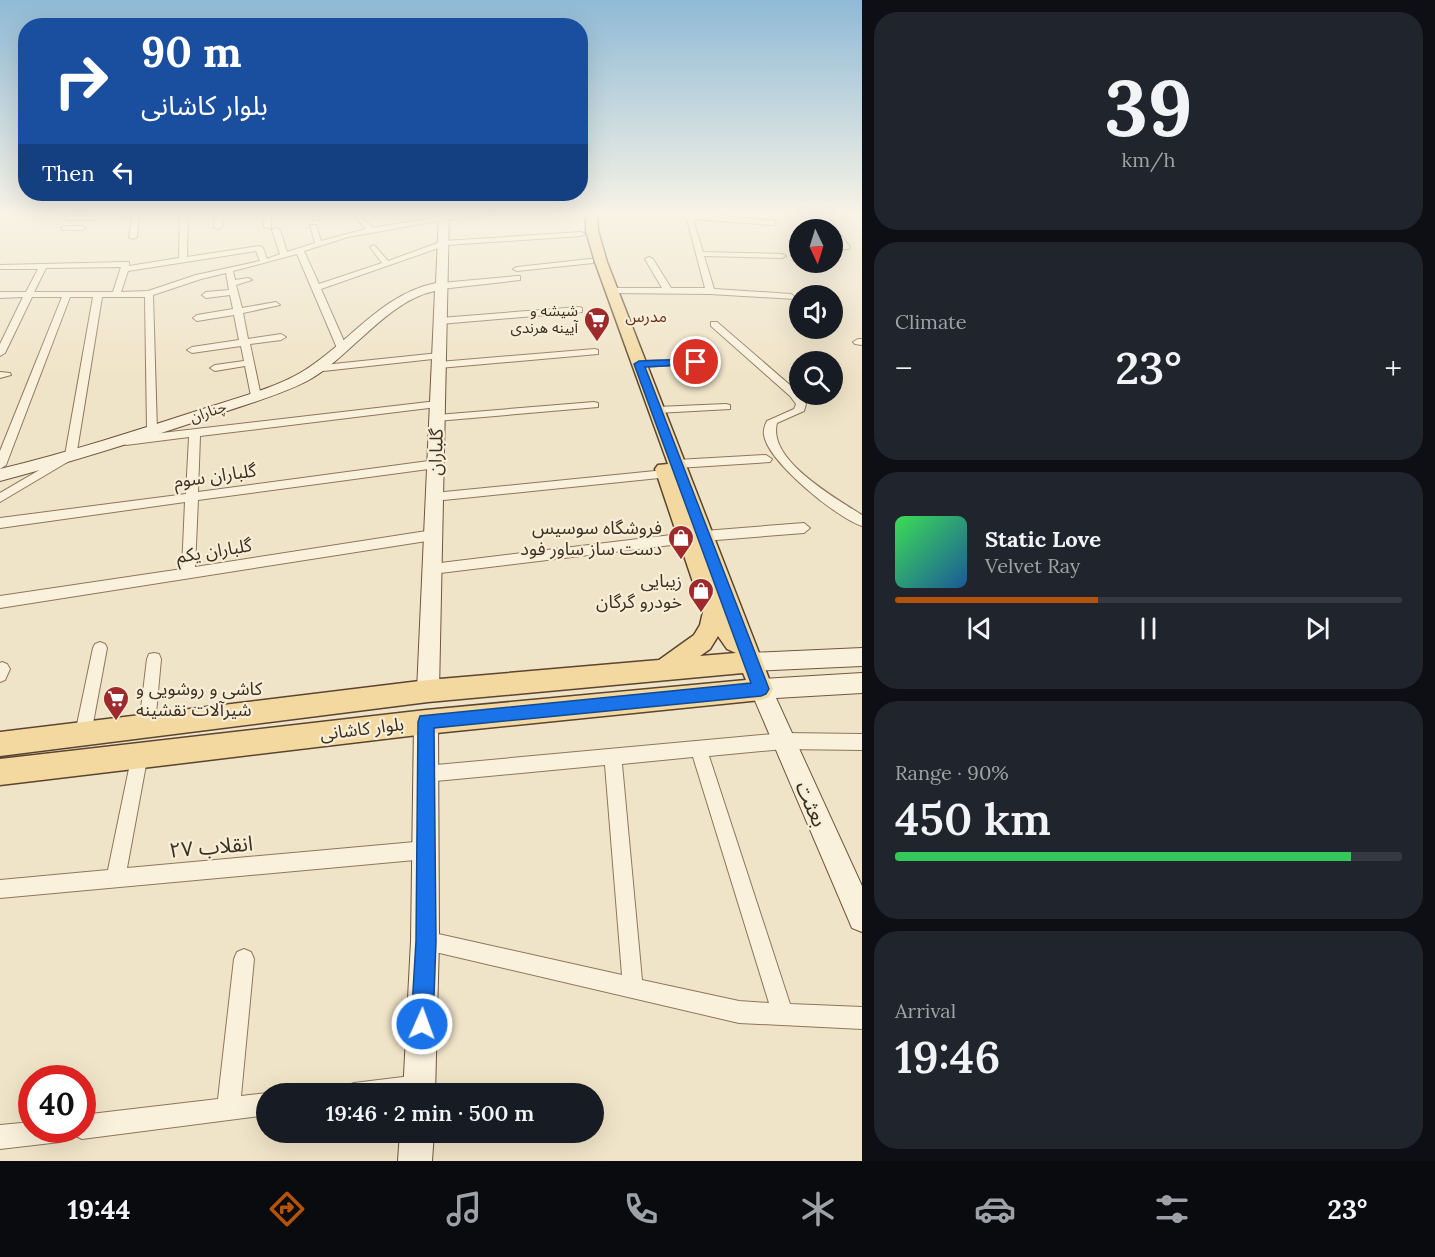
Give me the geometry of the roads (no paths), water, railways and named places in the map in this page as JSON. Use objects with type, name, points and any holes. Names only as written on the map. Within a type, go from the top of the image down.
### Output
[{"type":"main road","points":[[592,266],[639,364],[657,410],[671,469]]},
{"type":"main road","points":[[604,266],[612,291],[615,316],[696,537],[761,689]]},
{"type":"main road","points":[[664,670],[675,657],[692,651],[708,638],[713,628],[714,612],[696,537]]},
{"type":"main road","points":[[714,612],[749,663]]},
{"type":"main road","name":"بلوار کاشانی","points":[[0,744],[428,691],[749,663]]},
{"type":"main road","name":"بلوار کاشانی","points":[[0,772],[426,722],[761,689]]},
{"type":"main road","points":[[426,722],[428,691]]},
{"type":"street","points":[[0,267],[35,266]]},
{"type":"street","points":[[0,353],[43,266]]},
{"type":"street","points":[[116,295],[125,266]]},
{"type":"street","points":[[0,295],[149,294],[199,277],[246,266]]},
{"type":"street","points":[[307,266],[342,348]]},
{"type":"street","points":[[316,288],[377,266]]},
{"type":"street","name":"گلباران","points":[[428,691],[442,266]]},
{"type":"street","points":[[441,294],[517,274],[561,266]]},
{"type":"street","points":[[653,266],[668,291]]},
{"type":"street","points":[[703,266],[710,291]]},
{"type":"street","points":[[229,270],[256,396]]},
{"type":"street","points":[[206,295],[248,280]]},
{"type":"street","points":[[612,291],[710,291],[789,297]]},
{"type":"street","points":[[149,294],[152,431]]},
{"type":"street","name":"چناران","points":[[0,475],[70,457],[152,431],[256,396],[305,376],[395,306],[441,294]]},
{"type":"street","points":[[0,465],[67,295]]},
{"type":"street","points":[[0,498],[70,457],[98,295]]},
{"type":"street","points":[[197,318],[276,305]]},
{"type":"street","points":[[440,321],[579,310]]},
{"type":"street","points":[[714,324],[794,394],[801,404],[799,411],[772,421],[770,429],[770,439],[787,463],[814,489],[862,521]]},
{"type":"street","points":[[192,350],[281,337]]},
{"type":"street","points":[[314,369],[373,363],[595,352]]},
{"type":"street","points":[[639,364],[696,362]]},
{"type":"street","points":[[214,368],[249,363]]},
{"type":"street","points":[[115,442],[296,420],[437,411],[594,405]]},
{"type":"street","points":[[657,410],[726,407]]},
{"type":"street","points":[[188,573],[195,432]]},
{"type":"street","points":[[434,497],[766,459]]},
{"type":"street","name":"گلباران سوم","points":[[0,523],[435,464]]},
{"type":"street","points":[[432,569],[696,537],[804,528]]},
{"type":"street","name":"گلباران یکم","points":[[0,602],[433,535]]},
{"type":"street","points":[[83,734],[99,648]]},
{"type":"street","points":[[749,663],[862,657]]},
{"type":"street","points":[[147,726],[154,659]]},
{"type":"street","points":[[761,689],[862,683]]},
{"type":"street","name":"بعثت","points":[[761,689],[862,918]]},
{"type":"street","points":[[419,1083],[426,941],[426,722]]},
{"type":"street","points":[[425,774],[784,741],[862,742]]},
{"type":"street","points":[[698,748],[783,1014]]},
{"type":"street","points":[[116,878],[140,754]]},
{"type":"street","points":[[613,756],[633,989]]},
{"type":"street","name":"انقلاب ۲۷","points":[[0,889],[426,850]]},
{"type":"street","points":[[426,941],[739,1012],[862,1018]]},
{"type":"street","points":[[228,1108],[244,959]]},
{"type":"street","points":[[96,1125],[256,1105]]},
{"type":"street","points":[[0,1137],[18,1135]]},
{"type":"street","points":[[415,1161],[416,1143]]},
{"type":"place","name":"شیشه و آیینه هرندی","points":[[597,343]]},
{"type":"place","name":"فروشگاه سوسیس دست ساز ساور فود","points":[[681,561]]},
{"type":"place","name":"زیبایی خودرو گرگان","points":[[701,614]]},
{"type":"place","name":"کاشی و روشویی و شیرآلات نقشینه","points":[[116,722]]},
{"type":"district","name":"مدرس","points":[[646,316]]}]
